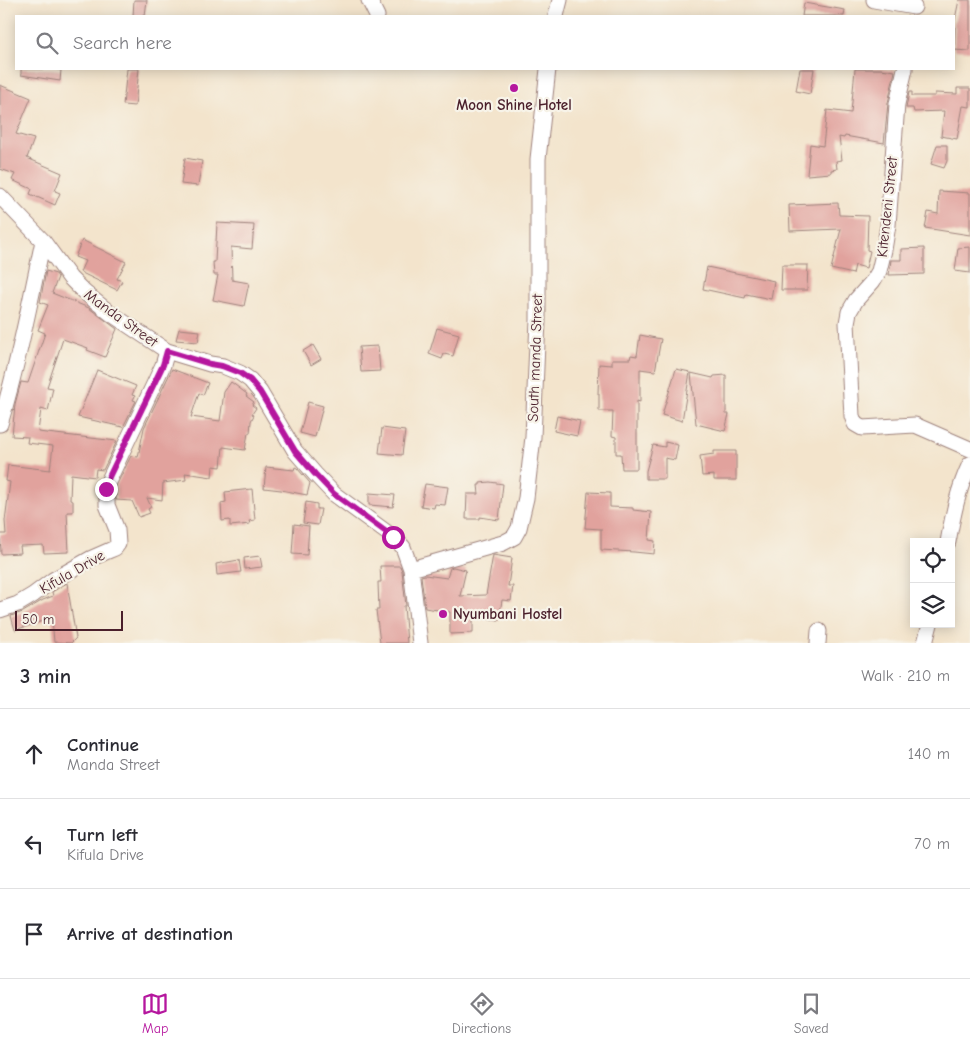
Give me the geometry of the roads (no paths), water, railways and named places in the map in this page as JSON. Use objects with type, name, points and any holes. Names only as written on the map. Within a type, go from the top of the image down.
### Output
[{"type":"street","points":[[369,0],[376,15]]},
{"type":"street","points":[[556,15],[560,0]]},
{"type":"street","points":[[874,0],[914,8]]},
{"type":"street","name":"South manda Street","points":[[411,569],[503,543],[514,537],[519,528],[526,498],[533,437],[538,320],[538,159],[548,70]]},
{"type":"street","name":"Kitendeni Street","points":[[905,70],[897,104],[888,226],[884,250],[879,271],[873,282],[856,300],[849,312],[847,323],[852,416],[855,424],[862,428],[915,425],[970,449]]},
{"type":"street","name":"Manda Street","points":[[0,196],[44,241],[70,278],[110,313],[167,351],[222,366],[240,373],[250,380],[260,392],[295,451],[315,474],[334,494],[393,537],[403,547],[411,569],[420,643]]},
{"type":"street","points":[[0,424],[20,350],[44,241]]},
{"type":"street","name":"Kifula Drive","points":[[0,610],[18,604],[53,580],[92,558],[115,548],[118,544],[117,530],[107,505],[107,484],[163,365],[167,351]]},
{"type":"street","points":[[949,538],[962,480],[970,464]]},
{"type":"street","points":[[926,643],[929,628]]},
{"type":"place","name":"Moon Shine Hotel","points":[[514,88]]},
{"type":"place","name":"Nyumbani Hostel","points":[[443,614]]}]
